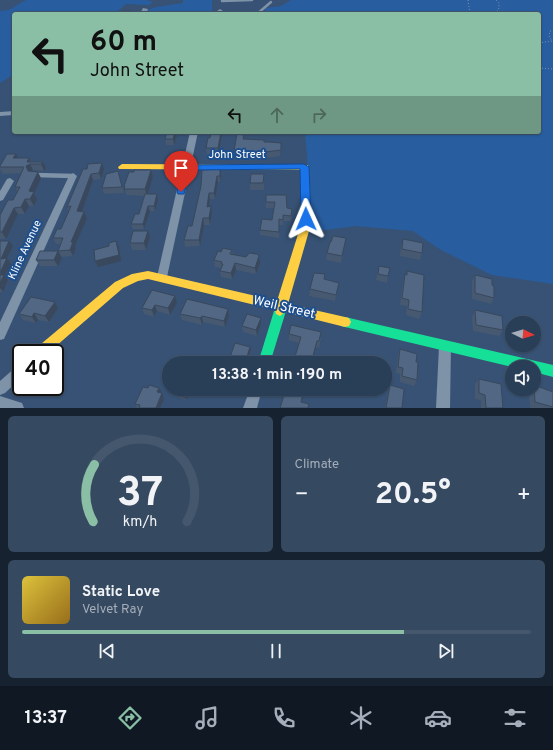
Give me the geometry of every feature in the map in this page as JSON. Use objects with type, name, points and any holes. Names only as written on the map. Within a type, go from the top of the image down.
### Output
[{"type":"street","points":[[0,114],[12,113]]},
{"type":"street","points":[[162,277],[194,134]]},
{"type":"street","name":"John Street","points":[[122,167],[304,167],[306,219],[304,232],[281,308]]},
{"type":"street","name":"Kline Avenue","points":[[0,334],[73,176]]},
{"type":"street","points":[[0,198],[10,181]]},
{"type":"street","name":"Weil Street","points":[[50,344],[119,285],[127,280],[142,275],[162,277],[281,308],[553,371]]},
{"type":"street","points":[[266,356],[281,308]]},
{"type":"street","points":[[443,408],[445,346]]},
{"type":"street","points":[[0,389],[12,378]]},
{"type":"street","points":[[250,408],[254,396]]},
{"type":"street","points":[[0,403],[17,408]]},
{"type":"lane","points":[[220,12],[222,1],[252,0]]},
{"type":"lane","points":[[259,12],[271,2]]},
{"type":"lane","points":[[33,174],[73,176]]},
{"type":"path","points":[[468,0],[470,12]]},
{"type":"path","points":[[496,0],[499,3],[499,8],[496,12]]},
{"type":"path","points":[[541,43],[552,41],[549,36],[550,31],[553,31]]},
{"type":"path","points":[[541,68],[553,69]]},
{"type":"shaded area","points":[[26,0],[146,0],[153,2],[149,5],[126,4],[116,12],[12,12],[12,75],[0,83],[0,11],[9,10]]},
{"type":"shaded area","points":[[183,0],[212,0],[212,12],[147,12],[148,10],[156,7],[183,3]]},
{"type":"shaded area","points":[[291,0],[553,0],[553,284],[492,275],[441,250],[413,231],[356,226],[310,232],[309,180],[305,134],[541,134],[541,12],[265,12],[266,8],[281,6]]},
{"type":"building","points":[[166,134],[174,134],[173,139],[165,139]]},
{"type":"building","points":[[211,134],[221,134],[218,148],[206,148],[208,138],[210,138]]},
{"type":"building","points":[[237,134],[244,135],[243,139],[264,140],[264,142],[281,143],[281,150],[266,152],[234,151]]},
{"type":"building","points":[[7,154],[16,154],[13,158],[29,158],[27,162],[43,162],[41,164],[30,164],[26,166],[28,171],[38,172],[29,191],[34,192],[30,199],[25,199],[21,207],[14,208],[2,232],[0,232],[0,215],[8,200],[13,200],[20,187],[15,187],[24,167],[0,167]]},
{"type":"building","points":[[102,163],[99,173],[91,174],[77,211],[84,212],[71,242],[73,242],[70,250],[58,251],[63,238],[53,238],[57,229],[61,229],[71,206],[67,207],[83,169],[87,169],[88,164]]},
{"type":"building","points":[[220,169],[220,176],[217,176],[214,193],[209,193],[207,207],[211,206],[209,218],[203,218],[199,240],[184,240],[188,226],[192,226],[201,186],[202,170]]},
{"type":"building","points":[[134,170],[151,170],[145,189],[124,189],[129,172],[134,172]]},
{"type":"building","points":[[118,171],[122,187],[102,188],[106,174]]},
{"type":"building","points":[[251,174],[264,174],[263,183],[250,183]]},
{"type":"building","points":[[145,194],[157,194],[154,206],[148,206],[143,224],[131,224],[135,214],[139,214]]},
{"type":"building","points":[[266,195],[286,195],[287,208],[292,209],[291,216],[283,215],[283,220],[279,219],[279,232],[260,230],[262,219],[272,220],[275,202],[266,202]]},
{"type":"building","points":[[133,231],[148,231],[144,243],[130,243]]},
{"type":"building","points":[[333,236],[346,238],[342,256],[327,253]]},
{"type":"building","points":[[403,239],[423,243],[422,253],[402,249]]},
{"type":"building","points":[[0,241],[9,241],[1,259],[7,258],[0,273]]},
{"type":"building","points":[[116,241],[119,255],[95,261],[94,250],[109,246],[109,243]]},
{"type":"building","points":[[223,248],[232,250],[230,254],[246,257],[249,253],[257,254],[259,256],[255,268],[235,263],[231,273],[220,271],[223,264],[221,264],[222,262],[214,260],[218,251],[221,252]]},
{"type":"building","points":[[40,251],[58,251],[54,260],[36,260]]},
{"type":"building","points":[[379,266],[390,268],[388,276],[378,274]]},
{"type":"building","points":[[407,271],[424,275],[422,312],[408,309],[409,300],[402,298],[405,274],[407,275]]},
{"type":"building","points":[[314,273],[325,274],[324,279],[339,283],[336,295],[310,289]]},
{"type":"building","points":[[0,275],[4,275],[0,283]]},
{"type":"building","points":[[475,275],[492,279],[492,285],[494,286],[494,298],[475,293]]},
{"type":"building","points":[[152,290],[175,296],[168,308],[155,305],[152,310],[142,308]]},
{"type":"building","points":[[31,297],[55,302],[45,316],[34,313],[32,317],[19,314]]},
{"type":"building","points":[[187,299],[228,309],[224,321],[202,316],[200,318],[180,314]]},
{"type":"building","points":[[475,310],[502,316],[503,330],[476,325]]},
{"type":"building","points":[[247,314],[261,318],[256,330],[242,326]]},
{"type":"building","points":[[291,325],[321,332],[313,356],[295,356],[301,337],[289,334]]},
{"type":"building","points":[[235,343],[250,347],[247,356],[230,356]]},
{"type":"building","points":[[400,349],[417,354],[417,380],[402,376],[403,368],[398,367]]},
{"type":"building","points":[[479,379],[501,384],[503,408],[486,408],[485,395],[479,393]]},
{"type":"building","points":[[149,385],[159,388],[157,392],[162,393],[156,408],[139,408],[140,405],[135,404],[143,387],[148,388]]},
{"type":"building","points":[[392,386],[404,389],[402,408],[386,408],[388,396],[392,396]]},
{"type":"building","points":[[541,388],[553,392],[553,407],[535,402],[535,396],[541,396]]},
{"type":"building","points":[[284,396],[302,396],[301,402],[309,404],[308,408],[280,408]]},
{"type":"traffic: fast","points":[[266,356],[280,311]]},
{"type":"traffic: fast","points":[[345,322],[553,371]]},
{"type":"traffic: slow","points":[[122,167],[305,167],[306,219],[304,231],[280,311]]},
{"type":"traffic: slow","points":[[50,344],[119,285],[136,277],[148,275],[345,322]]},
{"type":"route","points":[[181,192],[187,167],[304,167],[306,219]]}]
